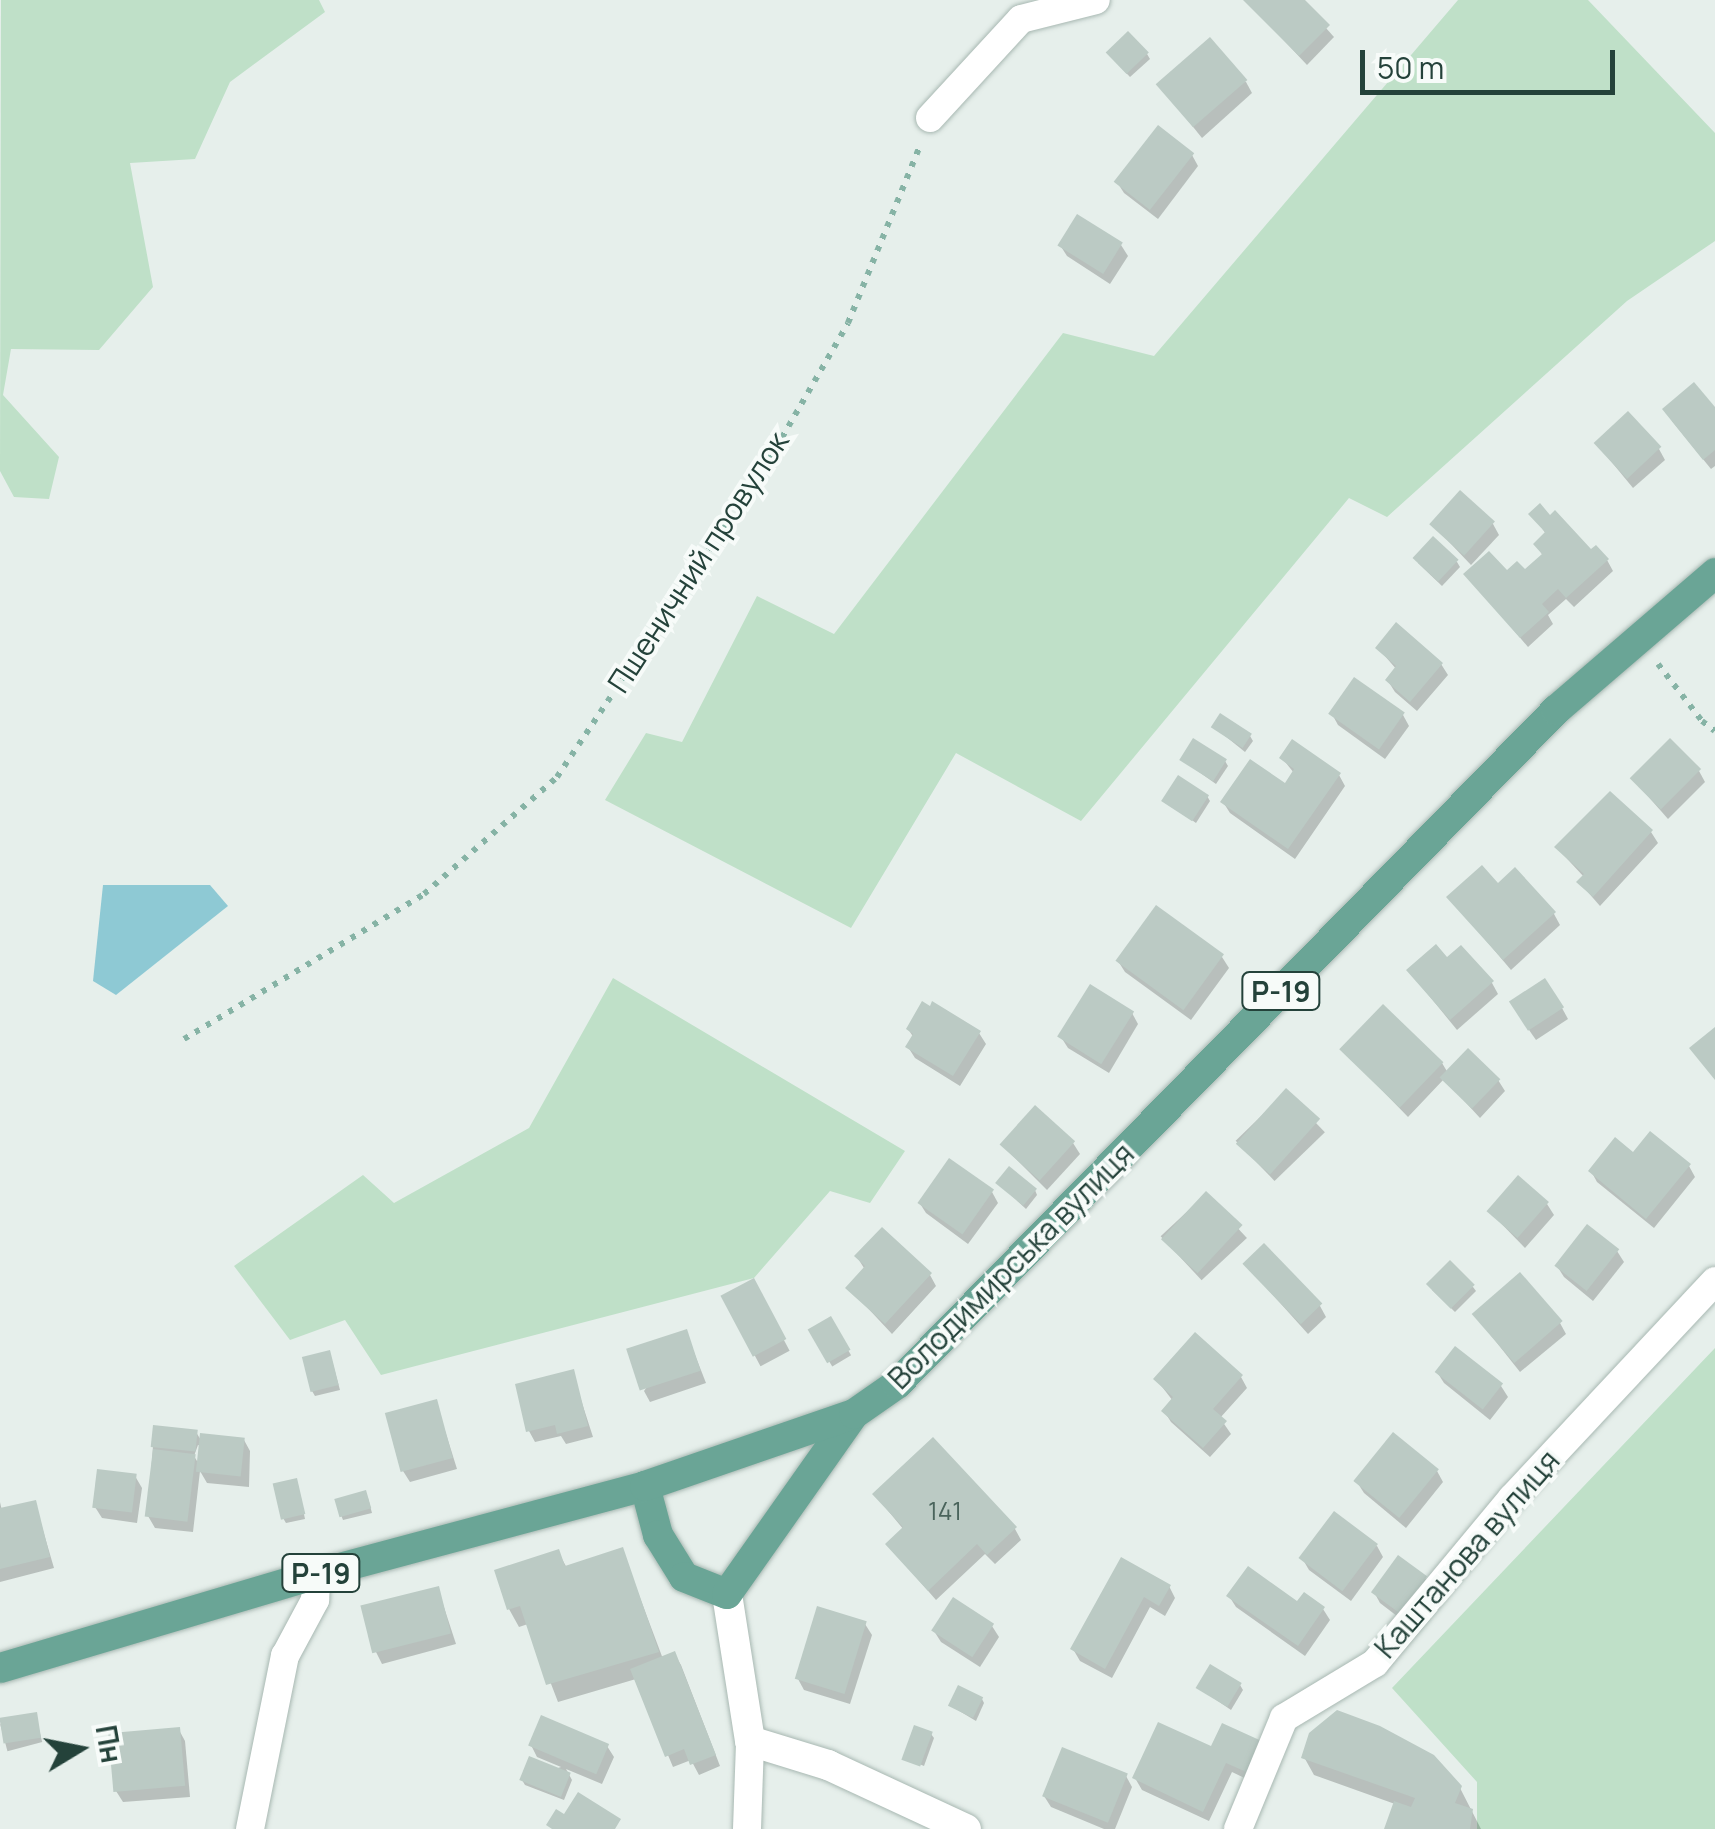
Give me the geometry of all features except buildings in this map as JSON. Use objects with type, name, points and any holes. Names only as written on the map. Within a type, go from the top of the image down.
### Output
[{"type":"main road","name":"Володимирська вулиця","points":[[0,1668],[317,1574],[645,1486],[854,1414],[897,1384],[1556,710],[1715,574]]},
{"type":"main road","points":[[645,1486],[658,1535],[684,1577],[727,1594],[854,1414]]},
{"type":"street","points":[[930,118],[1021,19],[1096,0]]},
{"type":"street","name":"Каштанова вулиця","points":[[1238,1829],[1284,1718],[1374,1663],[1512,1498],[1715,1281]]},
{"type":"street","points":[[250,1829],[285,1656],[315,1600],[317,1574]]},
{"type":"street","points":[[727,1594],[750,1742],[747,1829]]},
{"type":"street","points":[[750,1742],[828,1764],[966,1829]]},
{"type":"path","name":"Пшеничний провулок","points":[[184,1039],[424,894],[557,777],[769,460],[848,323],[930,118]]},
{"type":"path","points":[[1652,656],[1702,721],[1715,731]]},
{"type":"green space","points":[[1,0],[319,0],[325,12],[230,82],[195,159],[130,163],[153,287],[99,350],[11,349],[3,395],[59,457],[49,499],[14,497],[0,471]]},
{"type":"green space","points":[[1458,0],[1588,0],[1715,133],[1715,241],[1627,301],[1387,517],[1349,498],[1081,821],[956,753],[851,928],[605,800],[646,733],[682,742],[757,596],[834,634],[1063,333],[1154,356]]},
{"type":"green space","points":[[613,978],[905,1151],[870,1203],[830,1191],[754,1278],[381,1375],[345,1320],[290,1340],[234,1266],[363,1175],[394,1203],[529,1128]]},
{"type":"green space","points":[[1715,1348],[1715,1829],[1477,1829],[1477,1782],[1392,1688]]},
{"type":"water","points":[[103,885],[210,885],[228,906],[116,995],[93,981]]}]
